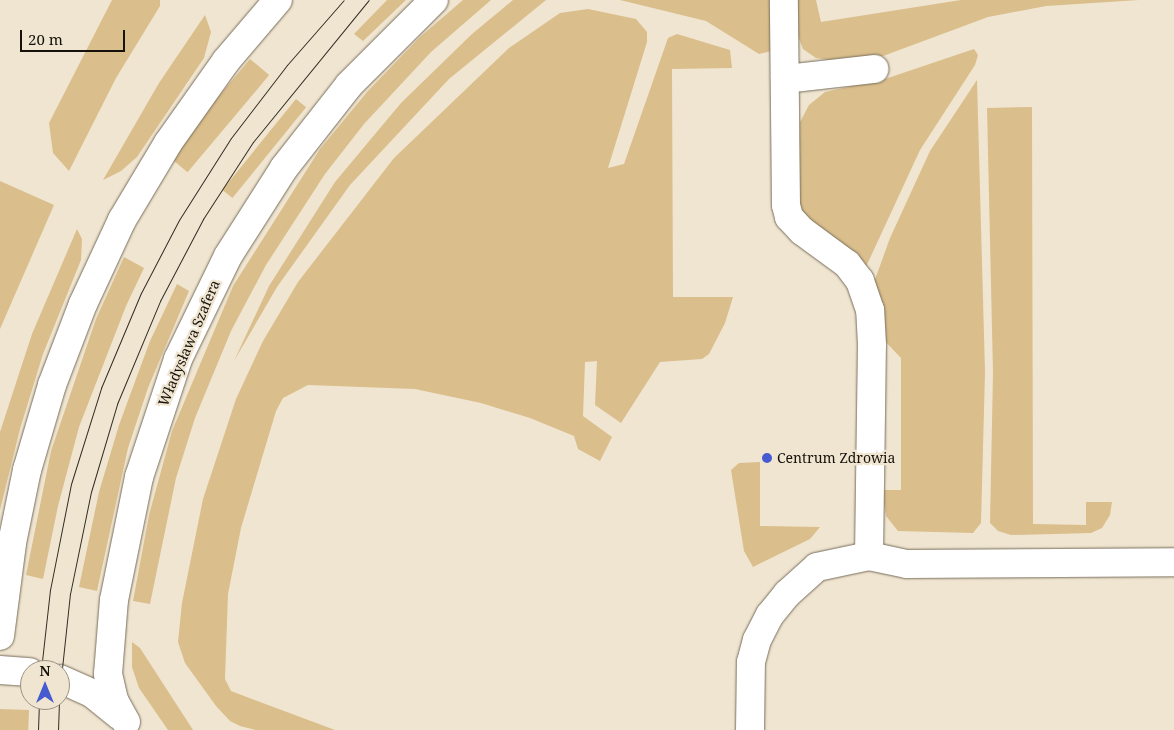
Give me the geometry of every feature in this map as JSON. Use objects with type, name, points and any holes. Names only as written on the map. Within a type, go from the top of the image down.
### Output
[{"type":"main road","points":[[0,636],[12,543],[27,470],[52,385],[86,297],[122,220],[164,149],[226,61],[278,0]]},
{"type":"main road","name":"Władysława Szafera","points":[[130,726],[114,700],[108,674],[115,593],[139,477],[181,353],[228,256],[284,168],[354,79],[434,0]]},
{"type":"main road","points":[[784,0],[786,205],[790,217],[802,231],[847,264],[860,282],[870,310],[872,345],[869,556]]},
{"type":"main road","points":[[785,79],[874,69]]},
{"type":"main road","points":[[750,730],[751,662],[757,640],[770,615],[787,594],[817,567],[869,556],[907,564],[1174,562]]},
{"type":"main road","points":[[0,670],[20,671]]},
{"type":"main road","points":[[70,684],[93,694],[130,726]]},
{"type":"shaded area","points":[[112,0],[160,0],[160,6],[116,78],[69,171],[53,153],[49,123]]},
{"type":"shaded area","points":[[387,0],[406,0],[363,41],[354,34]]},
{"type":"shaded area","points":[[463,0],[491,0],[431,52],[364,124],[325,174],[266,265],[231,331],[195,418],[176,478],[150,604],[133,601],[149,515],[172,431],[233,286],[320,149],[367,92],[420,37]]},
{"type":"shaded area","points":[[513,0],[546,0],[449,79],[350,185],[277,287],[234,361],[269,286],[335,182],[401,103],[472,34]]},
{"type":"shaded area","points":[[620,0],[771,0],[772,51],[759,54],[706,21]]},
{"type":"shaded area","points":[[796,0],[816,0],[821,22],[961,0],[1139,0],[1046,6],[988,17],[875,59],[837,61],[816,58],[803,49],[798,36]]},
{"type":"shaded area","points":[[588,9],[636,19],[647,32],[647,42],[608,168],[624,164],[668,38],[677,34],[730,50],[732,68],[672,69],[673,297],[733,297],[725,323],[709,354],[702,359],[660,362],[621,423],[595,405],[597,361],[585,362],[583,416],[612,437],[600,461],[578,449],[574,436],[530,418],[481,403],[415,389],[308,385],[283,398],[276,411],[241,528],[228,594],[225,679],[231,691],[335,730],[256,730],[240,726],[230,721],[216,706],[185,663],[178,642],[182,603],[203,499],[236,399],[263,341],[298,282],[394,158],[509,48],[560,13]]},
{"type":"shaded area","points":[[205,15],[211,32],[204,58],[137,157],[121,171],[103,180],[159,83]]},
{"type":"shaded area","points":[[974,49],[978,55],[975,65],[920,150],[865,269],[823,235],[795,205],[800,122],[809,105],[825,92],[885,79]]},
{"type":"shaded area","points":[[250,59],[269,75],[188,172],[168,156]]},
{"type":"shaded area","points":[[977,80],[985,372],[981,523],[973,533],[898,531],[886,516],[882,490],[901,490],[901,358],[882,338],[873,285],[890,238],[930,151]]},
{"type":"shaded area","points":[[296,99],[306,107],[232,198],[222,190]]},
{"type":"shaded area","points":[[1032,107],[1033,524],[1086,525],[1086,502],[1112,502],[1110,515],[1102,528],[1091,533],[1011,535],[998,531],[990,523],[993,373],[987,108]]},
{"type":"shaded area","points":[[0,181],[54,205],[0,329]]},
{"type":"shaded area","points":[[77,229],[82,239],[81,260],[43,354],[20,429],[0,510],[0,432],[32,334]]},
{"type":"shaded area","points":[[124,257],[144,268],[126,306],[79,427],[58,506],[43,579],[26,575],[51,451],[96,319]]},
{"type":"shaded area","points":[[177,284],[189,291],[148,388],[128,448],[97,591],[79,587],[99,492],[119,425],[150,341]]},
{"type":"shaded area","points":[[760,462],[760,526],[820,527],[810,539],[753,567],[744,551],[731,470],[739,463]]},
{"type":"shaded area","points":[[132,642],[140,648],[193,730],[168,730],[139,688],[132,667]]},
{"type":"shaded area","points":[[0,709],[29,710],[28,730],[0,730]]},
{"type":"tram line","points":[[42,660],[50,590],[71,484],[101,388],[141,293],[179,220],[231,138],[287,65],[344,0]]},
{"type":"tram line","points":[[63,660],[70,594],[91,492],[117,404],[160,301],[203,219],[253,142],[369,0]]},
{"type":"tram line","points":[[38,730],[39,710]]},
{"type":"tram line","points":[[58,730],[59,710]]},
{"type":"place","name":"Centrum Zdrowia","points":[[767,458]]}]
